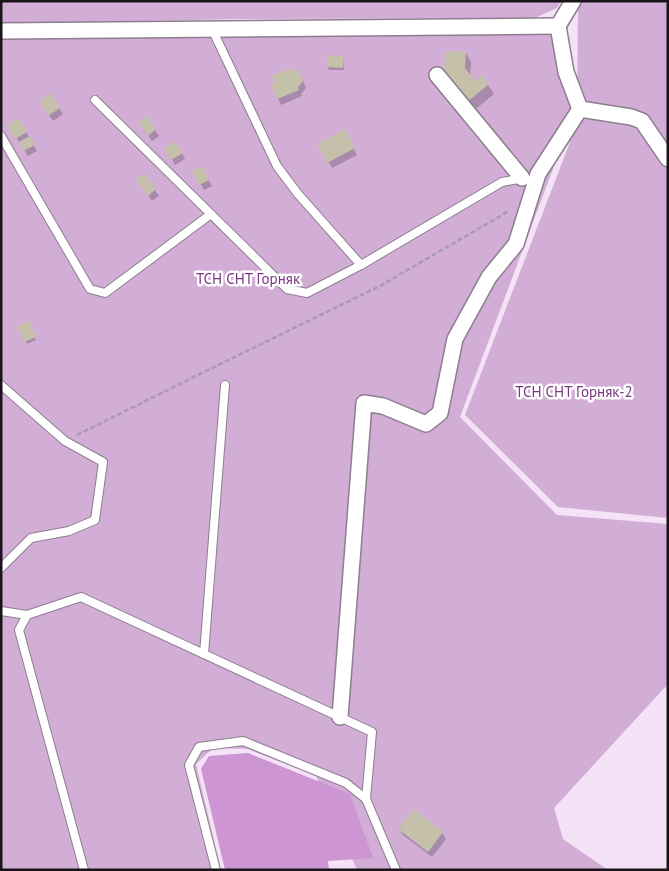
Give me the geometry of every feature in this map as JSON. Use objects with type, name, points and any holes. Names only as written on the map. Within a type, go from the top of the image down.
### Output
[{"type":"street","points":[[573,1],[558,26],[566,72],[580,108]]},
{"type":"street","points":[[1,31],[558,26]]},
{"type":"street","points":[[437,75],[522,178]]},
{"type":"street","points":[[580,108],[631,116],[642,121],[668,159]]},
{"type":"street","points":[[340,717],[364,403],[383,406],[426,424],[440,413],[455,339],[489,277],[516,244],[538,174],[580,108]]},
{"type":"lane","points":[[212,29],[278,166],[298,194],[361,265]]},
{"type":"lane","points":[[95,100],[287,289],[307,293],[361,265],[502,182],[538,174]]},
{"type":"lane","points":[[1,136],[90,290],[105,293],[211,214]]},
{"type":"lane","points":[[1,385],[65,441],[103,462],[95,520],[69,531],[31,538],[1,568]]},
{"type":"lane","points":[[204,654],[225,385]]},
{"type":"lane","points":[[1,611],[26,615],[81,597],[372,732],[366,799],[396,870]]},
{"type":"lane","points":[[26,615],[19,630],[84,870]]},
{"type":"lane","points":[[216,870],[188,765],[200,747],[243,741],[346,783],[366,799]]},
{"type":"path","points":[[65,441],[380,286],[530,199]]},
{"type":"green space","points":[[1,1],[561,1],[557,8],[535,18],[241,19],[1,24]]},
{"type":"green space","name":"ТСН СНТ Горняк-2","points":[[578,1],[668,1],[668,518],[558,507],[465,415],[577,124]]},
{"type":"green space","name":"ТСН СНТ Горняк","points":[[1,32],[553,34],[572,108],[553,169],[460,417],[557,515],[668,524],[668,684],[554,808],[563,839],[608,870],[357,870],[316,776],[248,749],[213,748],[196,764],[221,870],[1,870]]},
{"type":"shaded area","points":[[248,753],[350,794],[373,858],[328,861],[329,870],[225,870],[201,769],[209,756]]},
{"type":"building","points":[[445,51],[466,52],[465,68],[475,81],[482,75],[489,84],[466,103],[444,76]]},
{"type":"building","points":[[327,55],[343,56],[343,68],[327,67]]},
{"type":"building","points":[[291,68],[292,71],[298,69],[303,81],[298,87],[299,90],[277,99],[271,86],[275,84],[272,76]]},
{"type":"building","points":[[51,93],[60,108],[48,116],[39,101]]},
{"type":"building","points":[[147,116],[156,129],[148,136],[138,122]]},
{"type":"building","points":[[19,118],[27,132],[15,139],[7,125]]},
{"type":"building","points":[[345,129],[355,148],[327,163],[317,144]]},
{"type":"building","points":[[30,136],[35,145],[23,151],[19,142]]},
{"type":"building","points":[[176,141],[183,153],[171,160],[164,148]]},
{"type":"building","points":[[202,166],[209,180],[199,185],[192,171]]},
{"type":"building","points":[[144,173],[156,189],[148,196],[136,179]]},
{"type":"building","points":[[29,321],[36,337],[24,342],[17,326]]},
{"type":"building","points":[[414,809],[443,832],[428,852],[398,829]]}]
